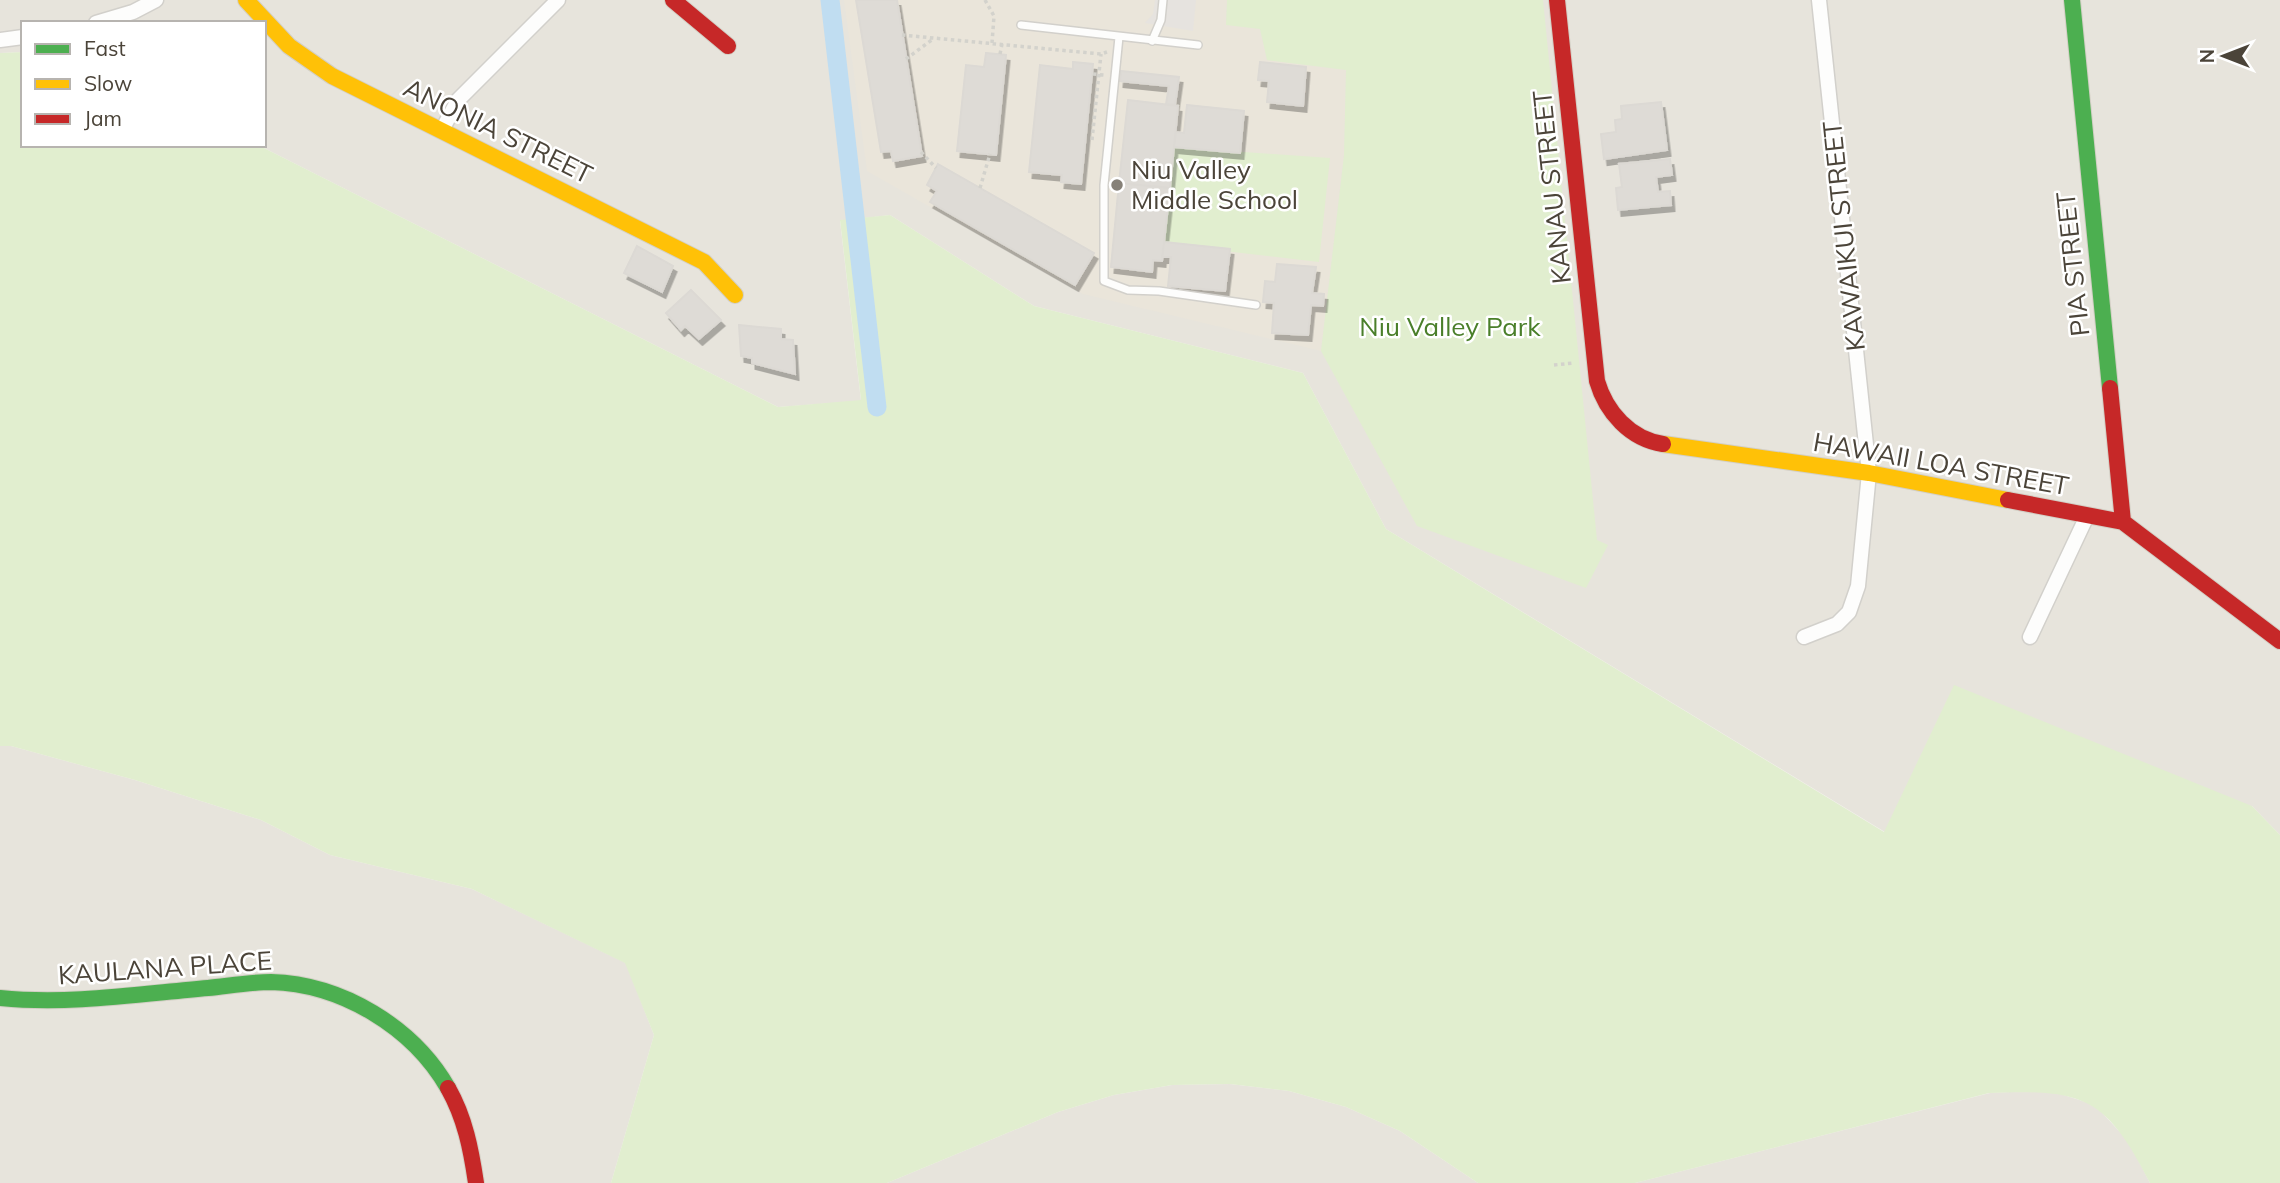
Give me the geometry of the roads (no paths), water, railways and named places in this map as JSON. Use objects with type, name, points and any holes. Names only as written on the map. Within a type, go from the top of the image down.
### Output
[{"type":"street","points":[[103,21],[133,12],[156,0]]},
{"type":"street","name":"ANONIA STREET","points":[[246,0],[266,21]]},
{"type":"street","points":[[442,130],[458,100],[558,0]]},
{"type":"street","points":[[673,0],[728,46]]},
{"type":"street","name":"KANAU STREET","points":[[1557,0],[1595,369]]},
{"type":"street","name":"KAWAIKUI STREET","points":[[1804,637],[1837,624],[1849,612],[1858,586],[1869,473],[1819,0]]},
{"type":"street","name":"PIA STREET","points":[[2072,0],[2123,522]]},
{"type":"street","name":"ANONIA STREET","points":[[266,21],[289,46],[332,76],[704,262],[735,295]]},
{"type":"street","points":[[0,40],[21,37]]},
{"type":"street","name":"HAWAII LOA STREET","points":[[1595,369],[1598,388],[1608,408],[1625,427],[1650,440],[1869,473],[2123,522],[2280,640]]},
{"type":"street","points":[[2030,637],[2087,516]]},
{"type":"street","name":"KAULANA PLACE","points":[[0,998],[41,1002],[272,982],[318,988],[340,996],[382,1017],[410,1039],[433,1065],[447,1085],[466,1127],[476,1183]]},
{"type":"lane","points":[[1152,41],[1161,20],[1163,0]]},
{"type":"lane","points":[[1021,25],[1198,45]]},
{"type":"lane","points":[[1119,37],[1104,186],[1104,281],[1128,290],[1256,305]]},
{"type":"waterway","points":[[830,0],[877,407]]},
{"type":"place","name":"Niu Valley Middle School","points":[[1117,185]]},
{"type":"park label","name":"Niu Valley Park","points":[[1450,327]]}]
